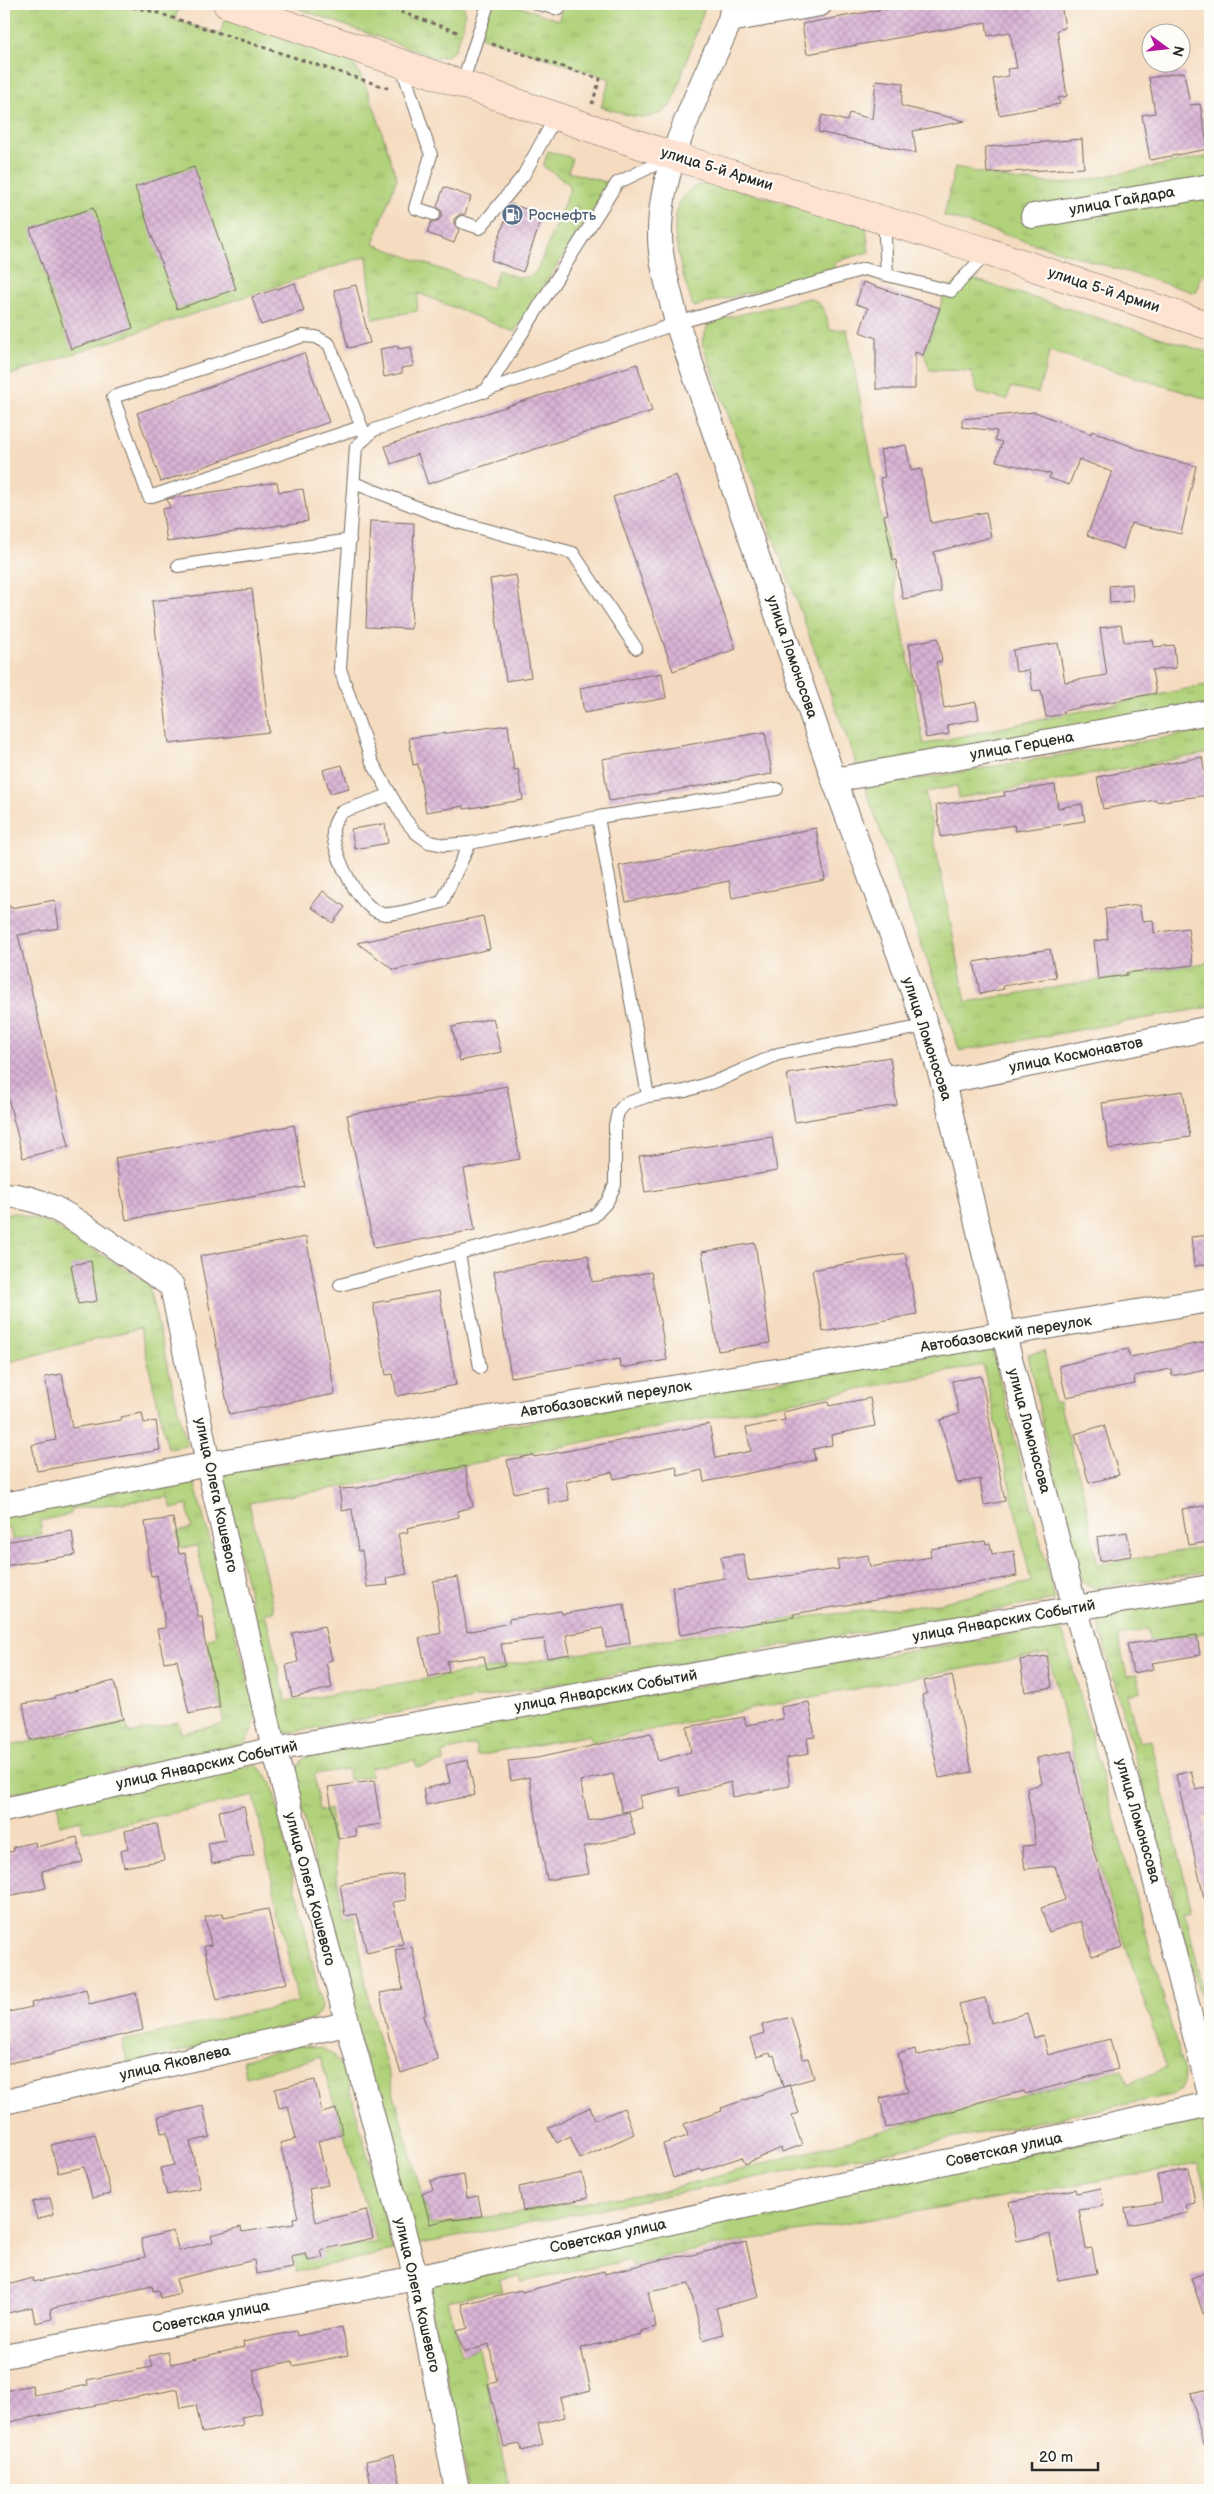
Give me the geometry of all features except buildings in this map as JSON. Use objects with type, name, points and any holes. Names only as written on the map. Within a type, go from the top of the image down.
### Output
[{"type":"street","name":"улица 5-й Армии","points":[[227,4],[673,156],[988,252],[1210,326]]},
{"type":"street","points":[[732,12],[820,4]]},
{"type":"street","name":"улица Ломоносова","points":[[732,12],[673,156],[662,206],[661,252],[677,323],[834,780],[926,1026],[943,1082],[1004,1335],[1075,1608],[1150,1860],[1210,2094]]},
{"type":"street","name":"улица Гайдара","points":[[1033,216],[1210,186]]},
{"type":"street","name":"улица Герцена","points":[[834,780],[1210,712]]},
{"type":"street","name":"улица Космонавтов","points":[[943,1082],[1210,1028]]},
{"type":"street","name":"улица Олега Кошевого","points":[[4,1195],[36,1200],[58,1209],[172,1286],[208,1464],[274,1749],[346,2024],[416,2278],[457,2490]]},
{"type":"street","name":"Автобазовский переулок","points":[[4,1505],[208,1464],[1210,1300]]},
{"type":"street","name":"улица Январских Событий","points":[[4,1810],[274,1749],[1075,1608],[1210,1587]]},
{"type":"street","name":"улица Яковлева","points":[[4,2102],[346,2024]]},
{"type":"street","name":"Советская улица","points":[[4,2356],[416,2278],[1210,2104]]},
{"type":"lane","points":[[462,84],[488,4]]},
{"type":"lane","points":[[537,4],[559,9]]},
{"type":"lane","points":[[401,64],[431,155],[415,208],[434,214]]},
{"type":"lane","points":[[462,222],[480,228],[523,176],[556,116]]},
{"type":"lane","points":[[485,392],[617,183],[673,156]]},
{"type":"lane","points":[[884,220],[886,275]]},
{"type":"lane","points":[[364,433],[329,344],[316,337],[303,336],[113,397],[149,497],[364,433],[374,430],[677,323],[864,269],[951,291],[988,252]]},
{"type":"lane","points":[[364,433],[356,447],[340,669],[372,762],[389,795],[415,832],[429,842],[445,845],[470,843],[598,817],[777,789]]},
{"type":"lane","points":[[354,482],[450,520],[573,553],[636,648]]},
{"type":"lane","points":[[178,566],[350,540]]},
{"type":"lane","points":[[389,795],[341,812],[333,833],[344,873],[366,902],[375,910],[386,914],[442,902],[470,843]]},
{"type":"lane","points":[[598,817],[648,1096]]},
{"type":"lane","points":[[340,1285],[593,1218],[607,1202],[615,1186],[614,1134],[618,1112],[625,1104],[648,1096],[685,1091],[722,1078],[778,1054],[926,1026]]},
{"type":"lane","points":[[460,1254],[480,1367]]},
{"type":"path","points":[[378,4],[476,39],[600,79],[586,127]]},
{"type":"green space","points":[[4,4],[180,4],[175,20],[220,34],[225,18],[352,62],[360,74],[372,102],[397,178],[373,244],[492,288],[498,270],[518,277],[528,277],[537,271],[570,189],[568,183],[543,166],[548,151],[572,158],[568,172],[610,183],[514,332],[418,293],[417,311],[373,319],[367,256],[4,377]]},
{"type":"green space","points":[[286,4],[463,4],[465,14],[461,34],[454,50],[444,57],[436,58]]},
{"type":"green space","points":[[512,4],[558,20],[564,4],[706,4],[672,104],[656,115],[638,117],[601,107],[610,79],[480,36],[490,5]]},
{"type":"green space","points":[[1210,156],[1210,277],[1201,274],[1196,293],[944,216],[955,167],[1013,180],[1064,184]]},
{"type":"green space","points":[[712,182],[866,227],[869,252],[834,262],[836,270],[693,307],[678,253],[675,234],[676,215],[681,200],[693,188]]},
{"type":"green space","points":[[963,276],[1210,353],[1210,400],[1050,351],[1038,393],[1011,387],[1007,400],[978,393],[971,371],[930,370],[924,353],[945,293]]},
{"type":"green space","points":[[809,298],[822,307],[830,330],[847,329],[924,744],[1210,684],[1210,707],[858,769],[702,343],[709,322]]},
{"type":"green space","points":[[1210,730],[1210,753],[959,798],[957,786],[925,792],[966,1002],[1210,962],[1210,1007],[960,1051],[865,788]]},
{"type":"green space","points":[[17,1213],[53,1225],[148,1284],[187,1446],[168,1449],[140,1328],[5,1363],[4,1214]]},
{"type":"green space","points":[[991,1345],[1055,1600],[527,1689],[282,1734],[221,1474]],"holes":[[[983,1365],[1031,1582],[939,1603],[796,1618],[286,1702],[265,1613],[274,1611],[249,1503],[466,1465]]]},
{"type":"green space","points":[[1044,1351],[1054,1402],[1059,1402],[1085,1498],[1097,1565],[1210,1546],[1210,1571],[1095,1588],[1087,1586],[1081,1579],[1048,1450],[1028,1354]]},
{"type":"green space","points":[[193,1478],[256,1710],[253,1729],[242,1745],[4,1795],[4,1747],[126,1722],[129,1734],[178,1722],[181,1733],[224,1724],[207,1639],[216,1636],[197,1546],[181,1548],[177,1532],[192,1528],[187,1505],[172,1509],[168,1497],[71,1509],[71,1514],[40,1521],[42,1534],[12,1540],[10,1528],[4,1529],[4,1513]]},
{"type":"green space","points":[[1210,1597],[1210,1632],[1150,1642],[1147,1629],[1118,1637],[1127,1676],[1137,1675],[1141,1691],[1127,1695],[1139,1742],[1151,1740],[1192,1909],[1185,1911],[1210,2018],[1210,2031],[1096,1615]]},
{"type":"green space","points":[[1061,1626],[1184,2072],[1182,2086],[1172,2095],[411,2246],[293,1775],[303,1759],[324,1748]],"holes":[[[1048,1653],[1105,1883],[1166,2068],[1127,2084],[1122,2070],[930,2118],[663,2191],[430,2225],[370,2007],[354,1916],[342,1918],[330,1809],[319,1811],[314,1774],[348,1769],[349,1780],[371,1776],[370,1768],[415,1760],[417,1767],[444,1762],[443,1752],[475,1745],[477,1756],[590,1735],[591,1742],[811,1697]]]},
{"type":"green space","points":[[255,1765],[264,1772],[272,1784],[319,1992],[321,2006],[319,2013],[313,2020],[128,2064],[122,2041],[298,2002],[254,1796],[83,1832],[81,1820],[60,1825],[58,1801]]},
{"type":"green space","points":[[298,2046],[315,2047],[333,2055],[346,2075],[393,2251],[296,2272],[295,2257],[377,2242],[320,2057],[246,2077],[243,2060]]},
{"type":"green space","points":[[1200,2120],[1210,2159],[1210,2208],[1198,2164],[748,2240],[673,2255],[632,2266],[630,2260],[521,2282],[519,2275],[500,2279],[501,2290],[447,2301],[462,2354],[479,2348],[511,2490],[469,2490],[456,2418],[422,2271]]},
{"type":"place","name":"Роснефть","points":[[512,215]]}]
